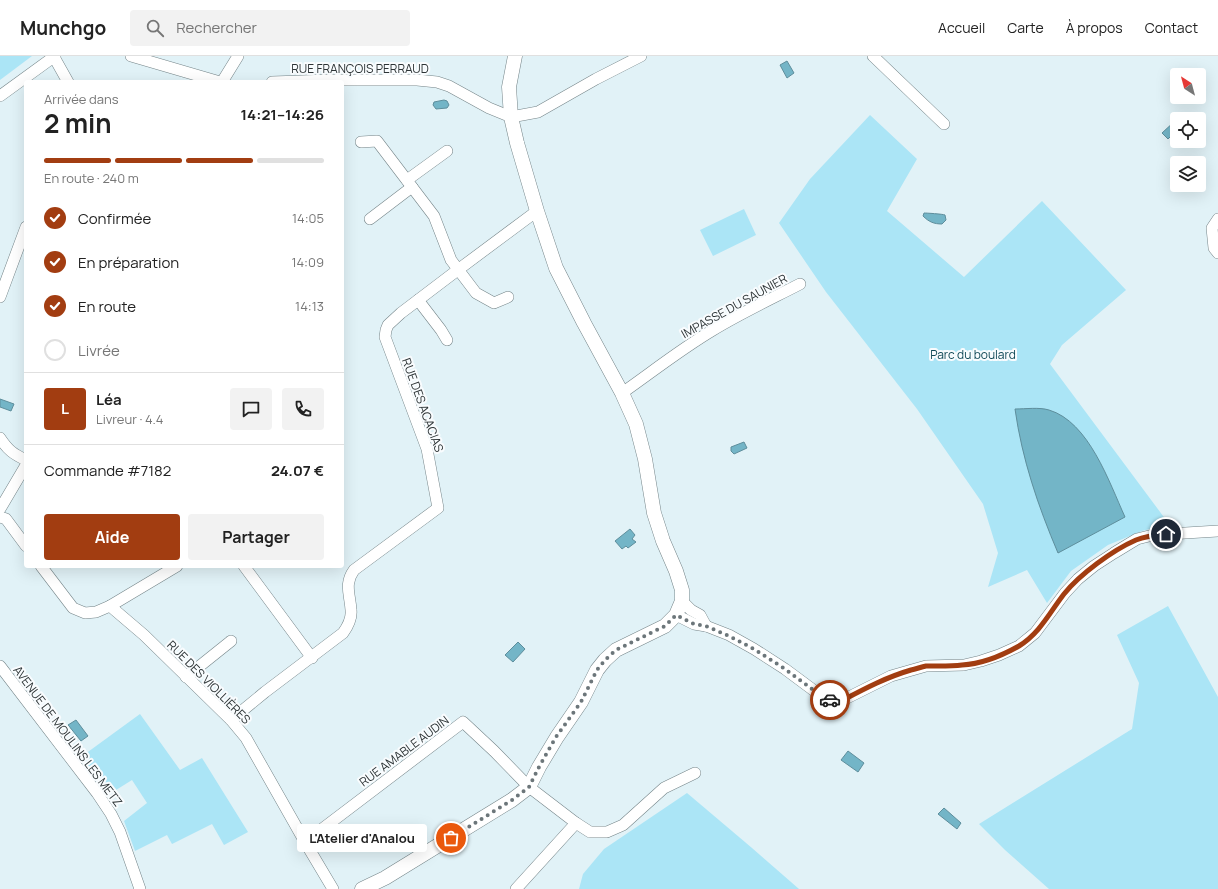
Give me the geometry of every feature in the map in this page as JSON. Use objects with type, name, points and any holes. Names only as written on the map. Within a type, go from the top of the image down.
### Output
[{"type":"main road","points":[[362,889],[391,874],[512,800],[529,787],[556,737],[581,702],[597,670],[605,660],[616,650],[665,626],[676,615],[682,601],[682,590],[676,571],[663,541],[654,513],[645,459],[636,424],[622,393],[584,324],[556,268],[517,143],[511,117],[509,87],[515,56]]},
{"type":"street","points":[[0,96],[54,56],[67,80]]},
{"type":"street","points":[[131,56],[214,80]]},
{"type":"street","points":[[222,80],[238,56]]},
{"type":"street","points":[[511,117],[538,112],[596,79],[641,56]]},
{"type":"street","points":[[873,56],[944,124]]},
{"type":"street","name":"RUE FRANÇOIS PERRAUD","points":[[329,80],[417,80],[437,82],[449,86],[489,108],[511,117]]},
{"type":"street","points":[[361,142],[377,141],[410,184],[434,216],[450,260],[476,293],[494,303],[508,297]]},
{"type":"street","points":[[370,219],[447,151]]},
{"type":"street","name":"RUE DES ACACIAS","points":[[230,720],[343,633],[348,626],[351,610],[348,585],[350,576],[354,570],[438,508],[427,449],[385,337],[388,325],[401,313],[458,269],[538,211]]},
{"type":"street","points":[[1218,219],[1212,228],[1214,248],[1218,253]]},
{"type":"street","points":[[0,297],[24,232]]},
{"type":"street","name":"IMPASSE DU SAUNIER","points":[[622,393],[686,347],[713,330],[747,310],[800,284]]},
{"type":"street","points":[[418,300],[447,340]]},
{"type":"street","points":[[0,438],[7,448],[24,459]]},
{"type":"street","points":[[0,509],[24,467]]},
{"type":"street","points":[[0,517],[6,519],[24,543]]},
{"type":"street","points":[[676,615],[694,624],[706,626],[729,636],[754,649],[785,669],[824,698],[831,701],[838,701],[891,676],[926,666],[964,665],[999,655],[1019,646],[1036,633],[1065,593],[1078,579],[1094,566],[1137,540],[1153,535],[1218,531]]},
{"type":"street","points":[[43,568],[73,608],[85,613],[96,612],[110,606],[174,568]]},
{"type":"street","points":[[245,568],[312,658]]},
{"type":"street","points":[[682,601],[691,610],[700,615],[706,626]]},
{"type":"street","name":"RUE DES VIOLLIÈRES","points":[[110,606],[144,635],[230,720],[246,738],[333,889]]},
{"type":"street","points":[[186,677],[231,641]]},
{"type":"street","name":"AVENUE DE MOULINS LES METZ","points":[[0,666],[97,793],[111,814],[120,832],[140,889]]},
{"type":"street","name":"RUE AMABLE AUDIN","points":[[305,842],[463,722],[529,787],[590,832],[607,832],[623,825],[664,788],[695,773]]},
{"type":"street","points":[[516,889],[576,823]]},
{"type":"green space","points":[[0,56],[32,56],[0,80]]},
{"type":"green space","name":"Parc du boulard","points":[[870,115],[917,159],[887,211],[964,277],[1042,201],[1126,290],[1062,345],[1050,364],[1169,524],[1142,531],[1108,545],[1071,571],[1047,603],[1027,570],[988,587],[998,553],[983,504],[917,409],[826,292],[779,223],[810,179]]},
{"type":"green space","points":[[744,209],[756,235],[713,256],[700,230]]},
{"type":"green space","points":[[1168,606],[1218,697],[1218,889],[1049,889],[1005,850],[979,824],[1132,729],[1139,683],[1117,635]]},
{"type":"green space","points":[[140,714],[180,770],[202,758],[248,832],[224,845],[212,824],[172,844],[167,835],[135,851],[124,821],[147,803],[132,780],[108,795],[81,757]]},
{"type":"green space","points":[[687,793],[799,889],[579,889],[583,874],[604,849]]},
{"type":"shaded area","points":[[787,61],[794,73],[787,78],[780,65]]},
{"type":"shaded area","points":[[444,100],[447,101],[449,105],[447,108],[436,109],[433,105],[434,102]]},
{"type":"shaded area","points":[[1170,126],[1170,137],[1168,139],[1162,133]]},
{"type":"shaded area","points":[[924,213],[945,215],[946,220],[942,224],[934,223],[923,216]]},
{"type":"shaded area","points":[[0,399],[14,404],[11,411],[0,407]]},
{"type":"shaded area","points":[[1037,408],[1049,410],[1063,417],[1076,427],[1096,455],[1125,517],[1058,553],[1044,518],[1026,464],[1015,409]]},
{"type":"shaded area","points":[[744,442],[747,448],[734,454],[731,451],[731,447]]},
{"type":"shaded area","points":[[630,529],[635,535],[632,539],[636,542],[628,548],[626,546],[622,549],[615,541]]},
{"type":"shaded area","points":[[518,642],[525,649],[513,662],[505,655]]},
{"type":"shaded area","points":[[76,720],[88,736],[81,741],[68,725]]},
{"type":"shaded area","points":[[848,751],[864,763],[858,772],[841,760]]},
{"type":"shaded area","points":[[944,808],[961,823],[957,829],[938,814]]},
{"type":"way so far","points":[[451,838],[512,800],[529,787],[556,737],[581,702],[597,670],[605,660],[616,650],[665,626],[676,615],[691,623],[706,626],[729,636],[754,649],[785,669],[824,698],[830,700]]},
{"type":"place","name":"L'Atelier d'Analou","points":[[451,838]]},
{"type":"route","points":[[830,700],[838,701],[845,699],[891,676],[926,666],[964,665],[999,655],[1019,646],[1036,633],[1065,593],[1078,579],[1094,566],[1137,540],[1153,535],[1166,534]]}]
